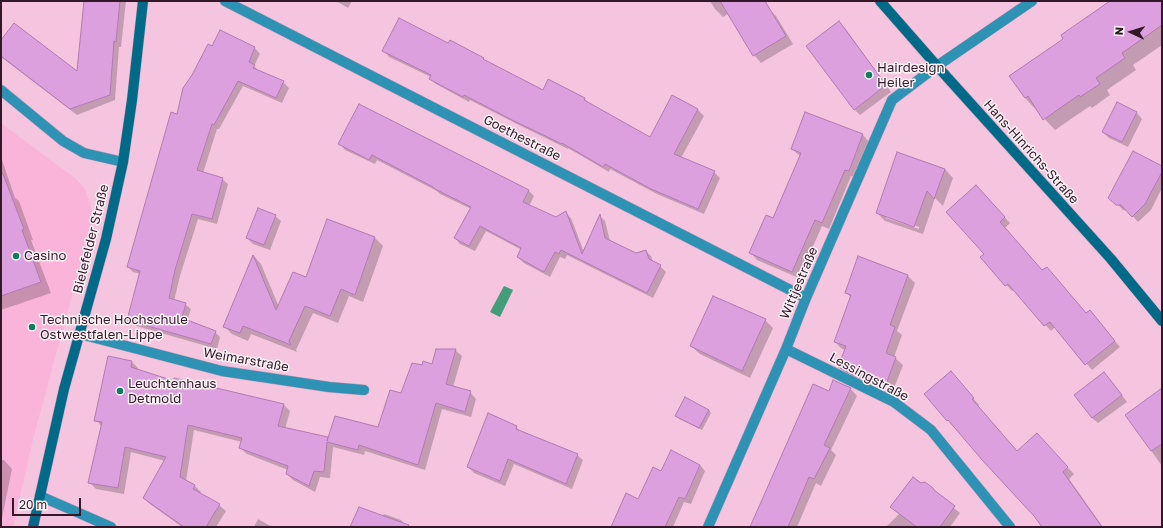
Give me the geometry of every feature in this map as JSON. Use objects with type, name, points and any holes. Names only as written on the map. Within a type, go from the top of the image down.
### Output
[{"type":"main road","name":"Bielefelder Straße","points":[[34,527],[64,389],[106,239],[123,162],[132,100],[143,1]]},
{"type":"main road","name":"Hans-Hinrichs-Straße","points":[[880,1],[1111,259],[1162,321]]},
{"type":"street","name":"Goethestraße","points":[[225,1],[806,298]]},
{"type":"street","name":"Wittjestraße","points":[[708,527],[892,100],[937,66],[1032,1]]},
{"type":"street","points":[[1,90],[63,141],[84,153],[123,162]]},
{"type":"street","name":"Weimarstraße","points":[[80,334],[222,371],[364,390]]},
{"type":"street","name":"Lessingstraße","points":[[786,349],[894,402],[931,430],[1010,527]]},
{"type":"street","points":[[40,496],[111,527]]},
{"type":"shaded area","name":"Technische Hochschule Ostwestfalen-Lippe","points":[[1,123],[76,179],[85,189],[90,203],[93,219],[34,435],[13,527],[1,527]]},
{"type":"shaded area","points":[[504,286],[513,290],[500,317],[490,312]]},
{"type":"building","points":[[84,1],[120,1],[116,42],[114,41],[110,95],[70,109],[1,56],[1,40],[14,23],[77,71]]},
{"type":"building","points":[[720,1],[765,1],[786,36],[753,56]]},
{"type":"building","points":[[1110,1],[1162,1],[1162,25],[1122,53],[1125,58],[1096,78],[1100,84],[1080,97],[1079,95],[1043,120],[1028,96],[1025,98],[1009,76],[1063,39],[1061,35]]},
{"type":"building","points":[[399,18],[448,43],[450,40],[543,90],[548,79],[585,98],[584,100],[650,137],[672,95],[698,109],[674,154],[715,171],[698,209],[651,189],[605,164],[603,167],[562,143],[514,121],[464,95],[463,97],[429,79],[431,75],[382,51]]},
{"type":"building","points":[[839,21],[886,85],[854,110],[806,46]]},
{"type":"building","points":[[220,30],[255,47],[249,62],[255,65],[253,68],[284,81],[276,98],[238,81],[214,125],[212,124],[197,170],[223,178],[212,219],[192,214],[175,270],[169,298],[186,303],[182,318],[216,331],[211,344],[127,320],[140,271],[127,267],[171,112],[177,114],[183,88],[192,75],[208,44],[212,46]]},
{"type":"building","points":[[1117,102],[1137,112],[1122,142],[1102,132]]},
{"type":"building","points":[[359,104],[529,190],[523,202],[556,217],[566,211],[582,254],[600,214],[605,238],[636,253],[646,250],[649,259],[661,265],[647,293],[561,250],[559,254],[555,252],[544,272],[517,257],[521,248],[480,226],[469,246],[454,238],[471,207],[372,155],[369,160],[338,144]]},
{"type":"building","points":[[805,112],[863,134],[849,171],[845,170],[822,223],[815,220],[792,272],[749,253],[766,215],[773,218],[801,153],[791,149]]},
{"type":"building","points":[[1133,151],[1162,166],[1162,172],[1145,204],[1132,217],[1121,205],[1116,205],[1108,198]]},
{"type":"building","points":[[897,152],[945,169],[934,199],[927,191],[914,227],[876,213]]},
{"type":"building","name":"Casino","points":[[1,174],[3,174],[24,229],[22,230],[41,282],[1,296]]},
{"type":"building","points":[[976,185],[1005,217],[1000,222],[1042,270],[1047,267],[1086,313],[1090,310],[1115,341],[1085,365],[1050,322],[1044,326],[1008,284],[1005,286],[980,257],[984,254],[946,212]]},
{"type":"building","points":[[258,208],[276,215],[264,245],[246,238]]},
{"type":"building","points":[[327,219],[375,237],[355,295],[341,289],[330,316],[305,306],[289,341],[291,345],[243,326],[240,333],[223,327],[253,255],[276,310],[293,272],[306,277]]},
{"type":"building","points":[[858,256],[908,275],[890,325],[895,327],[886,353],[896,357],[887,382],[860,371],[857,377],[838,367],[846,346],[834,342],[851,295],[845,293]]},
{"type":"building","points":[[713,296],[766,319],[742,371],[690,346]]},
{"type":"building","points":[[436,349],[456,349],[446,384],[471,391],[465,412],[436,403],[418,465],[359,445],[358,450],[327,442],[324,472],[314,471],[309,486],[286,474],[288,466],[239,448],[242,438],[188,425],[180,477],[195,485],[193,489],[220,504],[206,527],[184,527],[143,498],[166,457],[125,447],[118,488],[88,483],[102,422],[94,421],[108,356],[132,361],[131,367],[174,381],[174,378],[284,404],[278,426],[328,437],[327,441],[335,416],[378,427],[390,390],[401,393],[412,363],[422,365],[423,361],[432,364]]},
{"type":"building","points":[[951,371],[974,398],[972,399],[1017,451],[1037,433],[1068,467],[1063,472],[1102,527],[1042,527],[1034,516],[924,394]]},
{"type":"building","points":[[1104,372],[1122,395],[1092,418],[1074,395]]},
{"type":"building","points":[[833,380],[851,388],[824,445],[830,448],[814,479],[809,477],[788,527],[750,527],[813,384],[829,391]]},
{"type":"building","points":[[1162,388],[1162,444],[1151,451],[1125,415]]},
{"type":"building","points":[[685,397],[709,410],[699,428],[675,416]]},
{"type":"building","points":[[488,413],[517,426],[516,429],[578,454],[566,484],[508,459],[500,481],[467,467]]},
{"type":"building","points":[[671,450],[700,465],[685,499],[679,497],[665,527],[611,527],[626,493],[638,499],[653,467],[661,471]]},
{"type":"building","points":[[913,477],[921,483],[925,482],[955,506],[940,527],[917,527],[890,507]]},
{"type":"building","points":[[359,507],[409,525],[408,527],[350,527]]},
{"type":"place","name":"Hairdesign Heiler","points":[[869,75]]},
{"type":"place","name":"Casino","points":[[16,256]]},
{"type":"place","name":"Technische Hochschule Ostwestfalen-Lippe","points":[[32,327]]},
{"type":"place","name":"Leuchtenhaus Detmold","points":[[120,391]]}]
